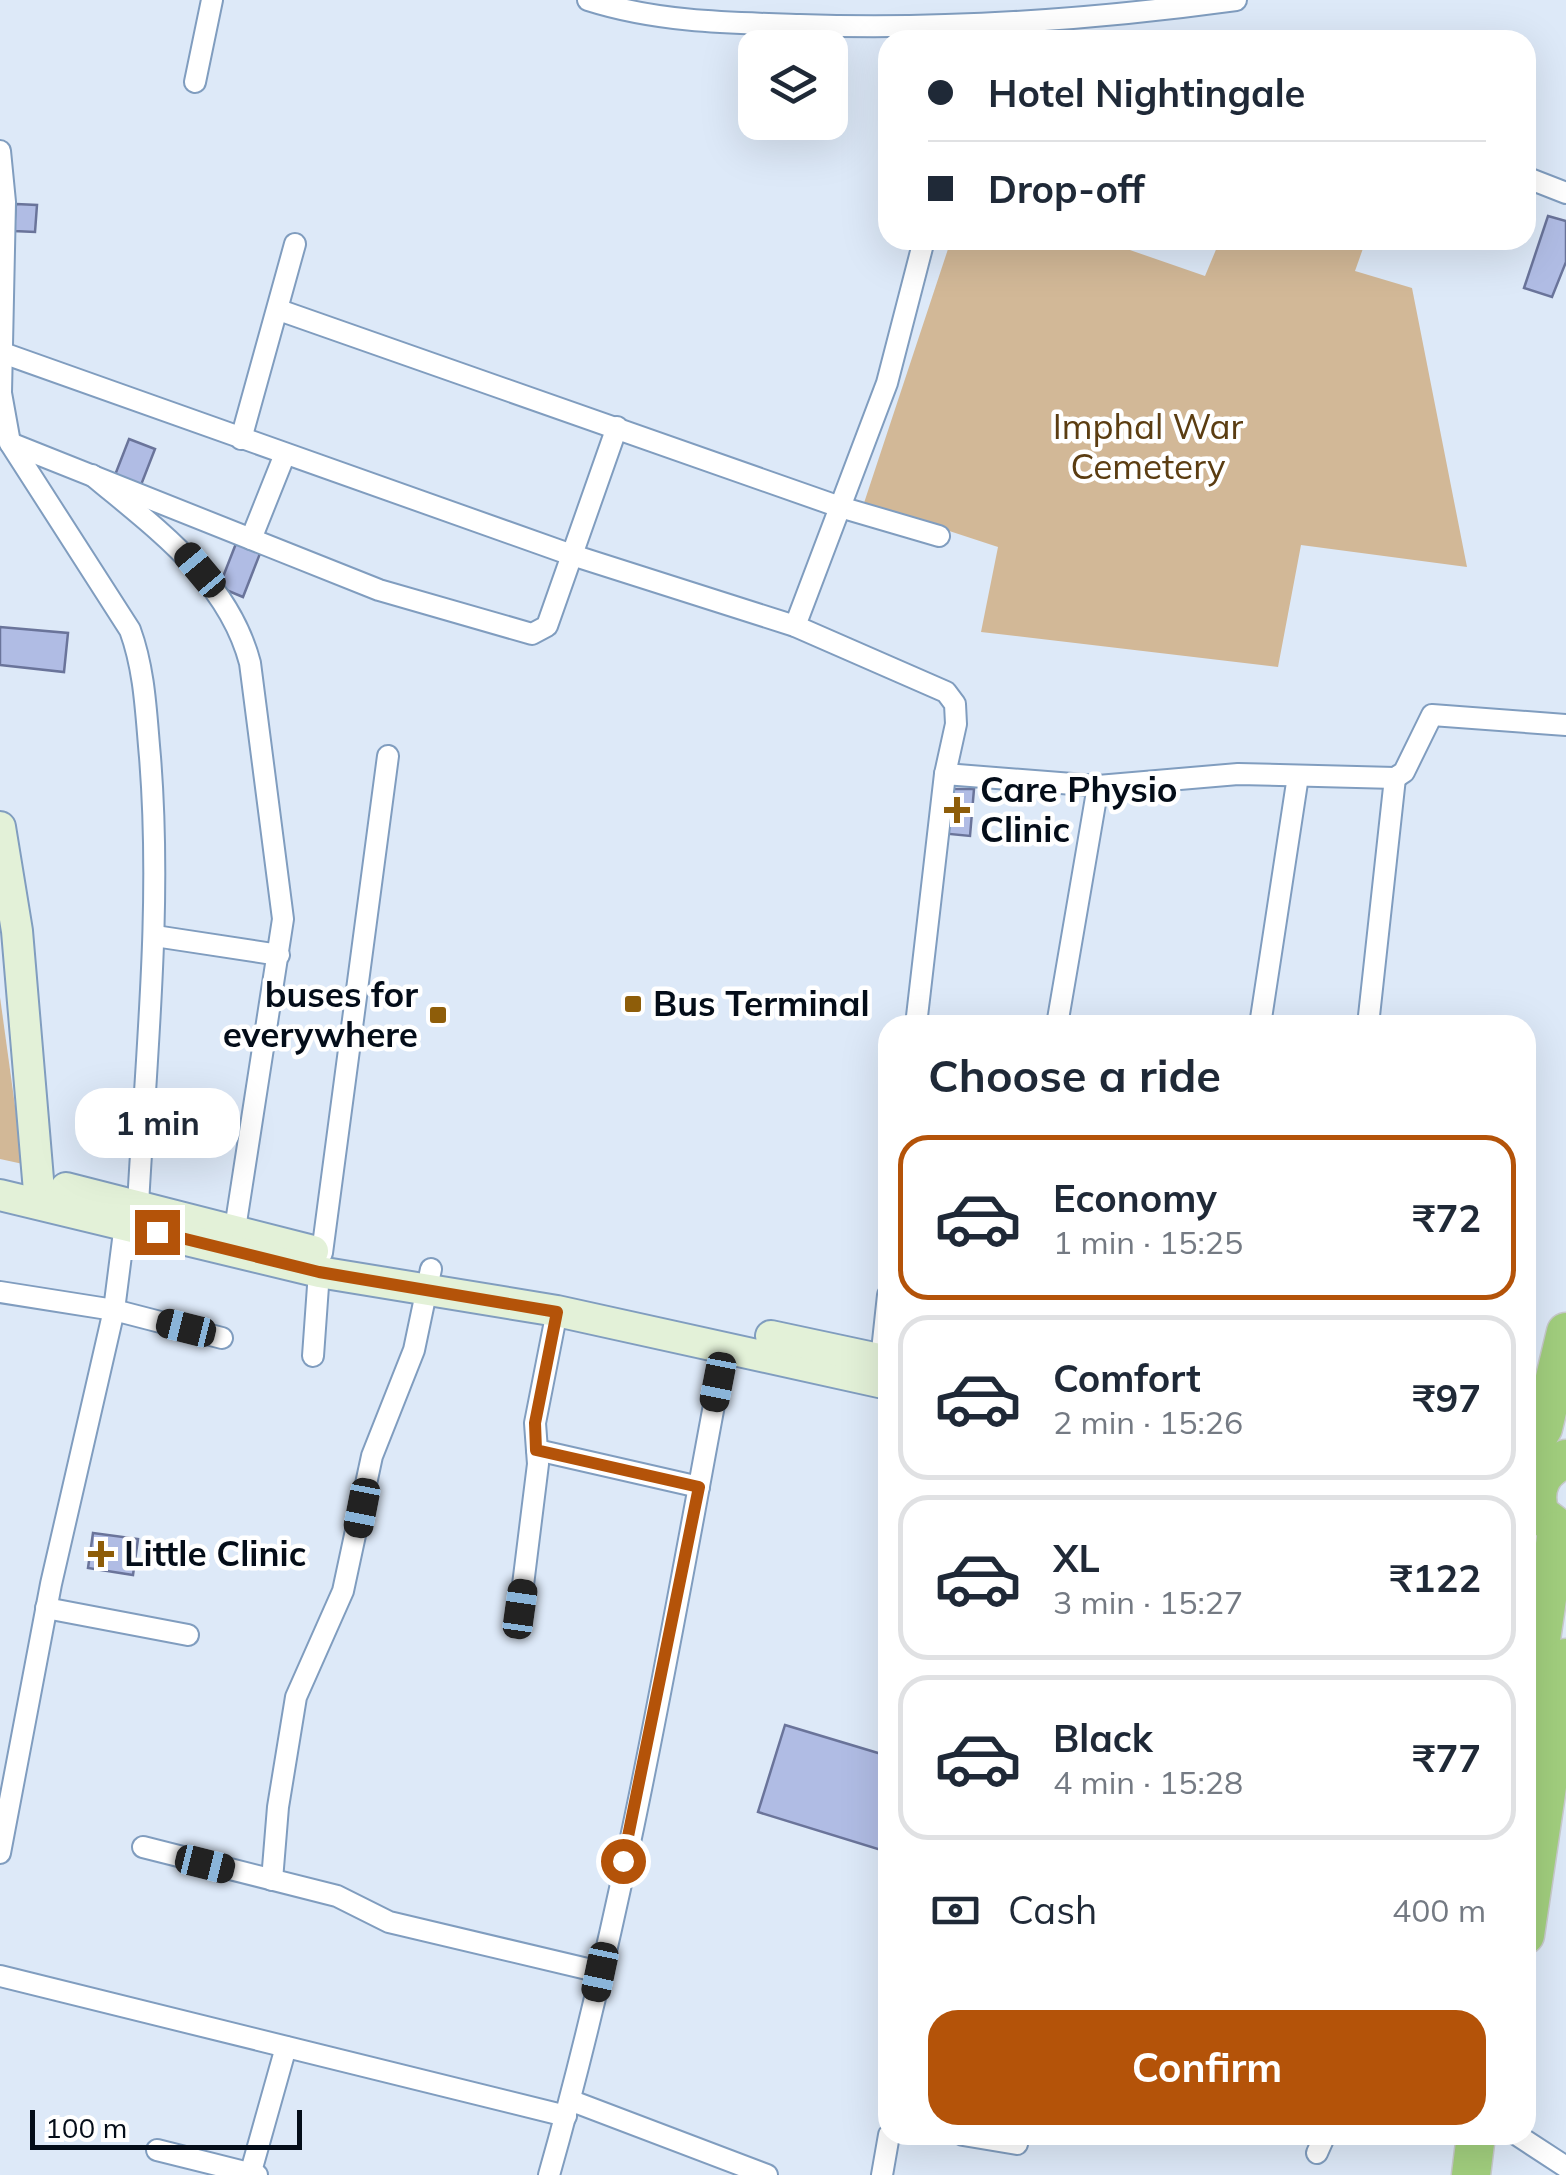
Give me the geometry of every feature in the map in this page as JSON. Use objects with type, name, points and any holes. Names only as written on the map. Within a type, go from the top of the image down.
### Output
[{"type":"highway","points":[[1547,1755],[1542,1428],[1566,1332]]},
{"type":"highway","points":[[1536,1844],[1547,1755],[1566,1658]]},
{"type":"highway","points":[[1470,2175],[1474,2145]]},
{"type":"highway","points":[[1494,2175],[1498,2145]]},
{"type":"main road","points":[[0,827],[17,931],[40,1193]]},
{"type":"main road","points":[[0,1174],[40,1193],[321,1262],[429,1278],[878,1367]]},
{"type":"main road","points":[[0,1195],[40,1193]]},
{"type":"main road","points":[[131,1215],[235,1229],[321,1262]]},
{"type":"main road","points":[[429,1278],[557,1312],[725,1346],[786,1350]]},
{"type":"street","points":[[195,82],[212,0]]},
{"type":"street","points":[[588,0],[632,14],[716,23],[878,30]]},
{"type":"street","points":[[974,30],[1096,20],[1236,0]]},
{"type":"street","points":[[0,152],[4,202],[1,393],[10,443],[130,630],[142,662],[155,823],[155,936],[131,1215],[114,1310],[10,1761],[0,1853]]},
{"type":"street","points":[[1536,181],[1566,193]]},
{"type":"street","points":[[241,439],[295,244]]},
{"type":"street","points":[[795,626],[887,383],[921,250]]},
{"type":"street","points":[[279,310],[840,507],[939,536]]},
{"type":"street","points":[[0,352],[569,554],[795,626],[946,692],[955,704],[956,724],[945,774],[917,1015]]},
{"type":"street","points":[[10,443],[378,590],[532,634],[548,626],[569,554],[617,427]]},
{"type":"street","points":[[251,539],[284,454]]},
{"type":"street","points":[[92,475],[181,548],[244,642],[281,879],[279,954],[235,1229]]},
{"type":"street","points":[[945,774],[1098,786],[1238,774],[1395,778],[1404,772],[1432,715],[1566,725]]},
{"type":"street","points":[[313,1356],[321,1262],[388,756]]},
{"type":"street","points":[[1262,1015],[1298,776]]},
{"type":"street","points":[[1369,1015],[1395,778]]},
{"type":"street","points":[[1059,1015],[1098,786]]},
{"type":"street","points":[[155,936],[279,954]]},
{"type":"street","points":[[272,1880],[296,1697],[343,1591],[372,1456],[414,1350],[429,1278]]},
{"type":"street","points":[[0,1292],[114,1310],[222,1338]]},
{"type":"street","points":[[520,1609],[536,1450],[535,1423],[557,1312]]},
{"type":"street","points":[[549,2175],[569,2108],[600,1972],[725,1346]]},
{"type":"street","points":[[536,1450],[699,1487]]},
{"type":"street","points":[[46,1608],[188,1636]]},
{"type":"street","points":[[143,1847],[354,1901],[389,1922],[600,1972]]},
{"type":"street","points":[[0,1976],[286,2047],[569,2108],[767,2175]]},
{"type":"street","points":[[157,2150],[252,2174],[286,2047]]},
{"type":"street","points":[[882,2175],[887,2145]]},
{"type":"street","points":[[1532,2145],[1566,2167]]},
{"type":"green space","name":"Imphal War Cemetery","points":[[948,250],[1130,250],[1205,276],[1216,250],[1362,250],[1355,271],[1412,288],[1467,567],[1301,545],[1278,667],[981,632],[998,547],[864,503]]},
{"type":"green space","points":[[0,997],[23,1164],[0,1159]]},
{"type":"building","points":[[16,204],[37,205],[35,232],[14,231]]},
{"type":"building","points":[[1548,216],[1566,221],[1566,262],[1552,297],[1524,288]]},
{"type":"building","points":[[129,439],[155,449],[141,485],[115,475]]},
{"type":"building","points":[[237,541],[261,551],[243,597],[219,587]]},
{"type":"building","points":[[0,627],[68,633],[64,672],[0,665]]},
{"type":"building","points":[[947,789],[974,789],[970,836],[939,833]]},
{"type":"building","points":[[93,1533],[138,1539],[133,1575],[88,1568]]},
{"type":"building","points":[[785,1725],[878,1753],[878,1849],[758,1812]]},
{"type":"place","name":"Care Physio Clinic","points":[[957,810]]},
{"type":"place","name":"Bus Terminal","points":[[633,1004]]},
{"type":"place","name":"buses for everywhere","points":[[438,1015]]},
{"type":"place","name":"Little Clinic","points":[[101,1554]]},
{"type":"route","points":[[157,1232],[319,1272],[557,1312],[535,1423],[536,1450],[699,1487],[623,1861]]}]
